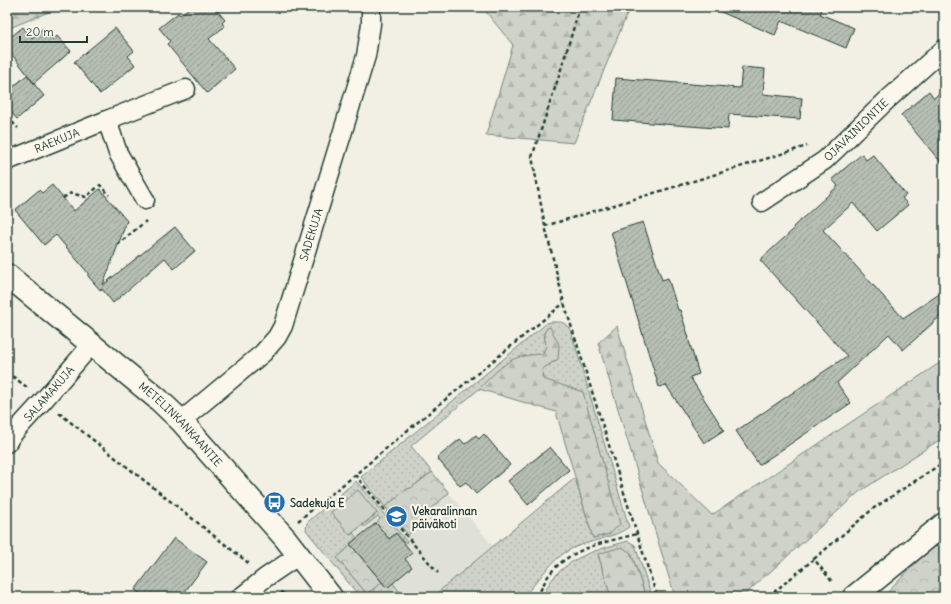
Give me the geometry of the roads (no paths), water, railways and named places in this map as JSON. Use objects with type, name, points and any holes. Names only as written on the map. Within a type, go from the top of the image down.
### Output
[{"type":"street","name":"SADEKUJA","points":[[181,421],[263,353],[277,337],[283,326],[366,56],[371,24],[371,7]]},
{"type":"street","name":"OJAVAINIONTIE","points":[[762,202],[825,160],[886,101],[944,49]]},
{"type":"street","name":"RAEKUJA","points":[[7,162],[186,89]]},
{"type":"street","points":[[107,120],[118,153],[145,200]]},
{"type":"street","name":"METELINKANKAANTIE","points":[[7,275],[158,399],[181,421],[285,538],[331,597]]},
{"type":"street","name":"SALAMAKUJA","points":[[7,443],[11,436],[92,344]]},
{"type":"street","points":[[854,597],[944,524]]},
{"type":"street","points":[[241,597],[265,578],[299,555]]},
{"type":"place","name":"Sadekuja E","points":[[274,503]]},
{"type":"place","name":"Vekaralinnan päiväkoti","points":[[397,517]]}]
